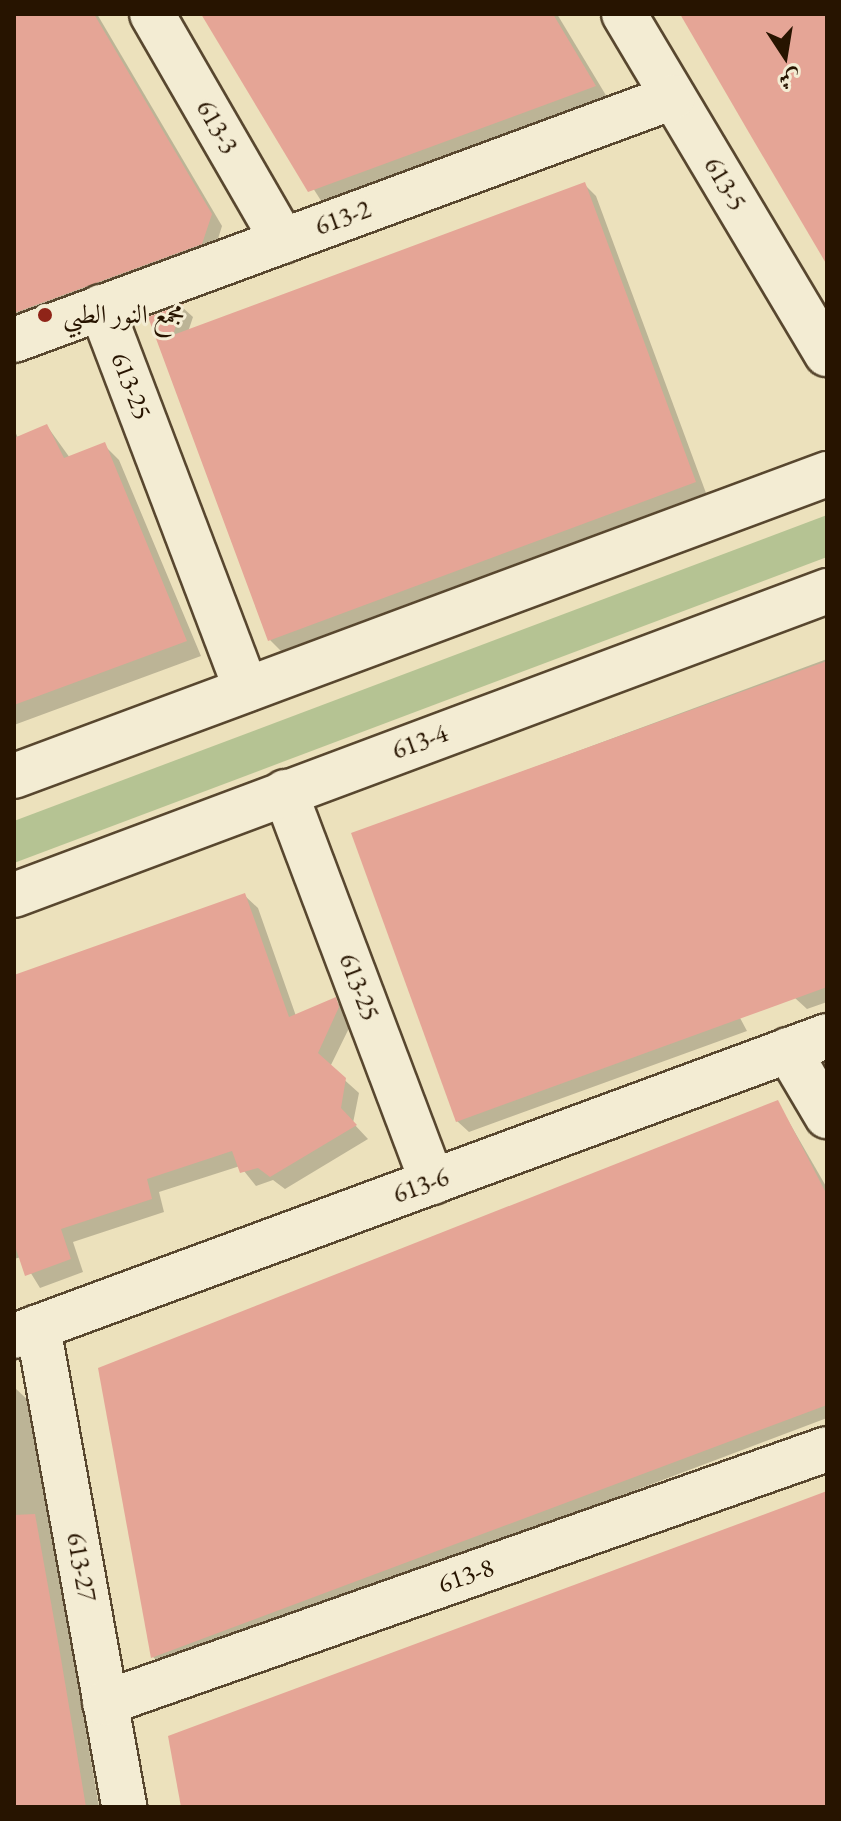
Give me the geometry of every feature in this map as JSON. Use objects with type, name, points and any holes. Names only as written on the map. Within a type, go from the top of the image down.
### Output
[{"type":"street","name":"613-3","points":[[152,14],[283,241]]},
{"type":"street","name":"613-5","points":[[624,14],[827,354]]},
{"type":"street","name":"613-2","points":[[14,340],[673,97]]},
{"type":"street","name":"613-25","points":[[101,307],[246,689]]},
{"type":"street","points":[[14,776],[827,474]]},
{"type":"street","name":"613-4","points":[[14,895],[827,591]]},
{"type":"street","name":"613-25","points":[[285,792],[432,1182]]},
{"type":"street","points":[[808,1043],[827,1116]]},
{"type":"street","name":"613-6","points":[[26,1331],[808,1043]]},
{"type":"street","name":"613-27","points":[[26,1331],[124,1807]]},
{"type":"street","name":"613-8","points":[[105,1703],[827,1449]]},
{"type":"green space","points":[[827,515],[827,557],[14,863],[14,821]]},
{"type":"building","points":[[14,14],[94,14],[212,214],[202,244],[14,313]]},
{"type":"building","points":[[201,14],[553,14],[596,86],[308,192]]},
{"type":"building","points":[[680,14],[827,14],[827,265],[748,131]]},
{"type":"building","points":[[585,182],[696,482],[268,641],[148,317],[183,304],[173,335]]},
{"type":"building","points":[[47,424],[64,458],[105,442],[187,641],[14,705],[14,438]]},
{"type":"building","points":[[827,661],[827,987],[456,1122],[351,833]]},
{"type":"building","points":[[245,893],[289,1017],[336,997],[339,1007],[318,1053],[346,1078],[341,1108],[357,1125],[270,1177],[258,1168],[240,1173],[232,1151],[147,1179],[152,1199],[61,1229],[71,1259],[25,1276],[14,1243],[14,975]]},
{"type":"building","points":[[778,1100],[827,1195],[827,1405],[151,1658],[98,1368]]},
{"type":"building","points":[[827,1491],[827,1807],[181,1807],[168,1736]]},
{"type":"building","points":[[35,1514],[86,1807],[14,1807],[14,1515]]},
{"type":"place","name":"مجمع النور الطبي","points":[[45,315]]}]
